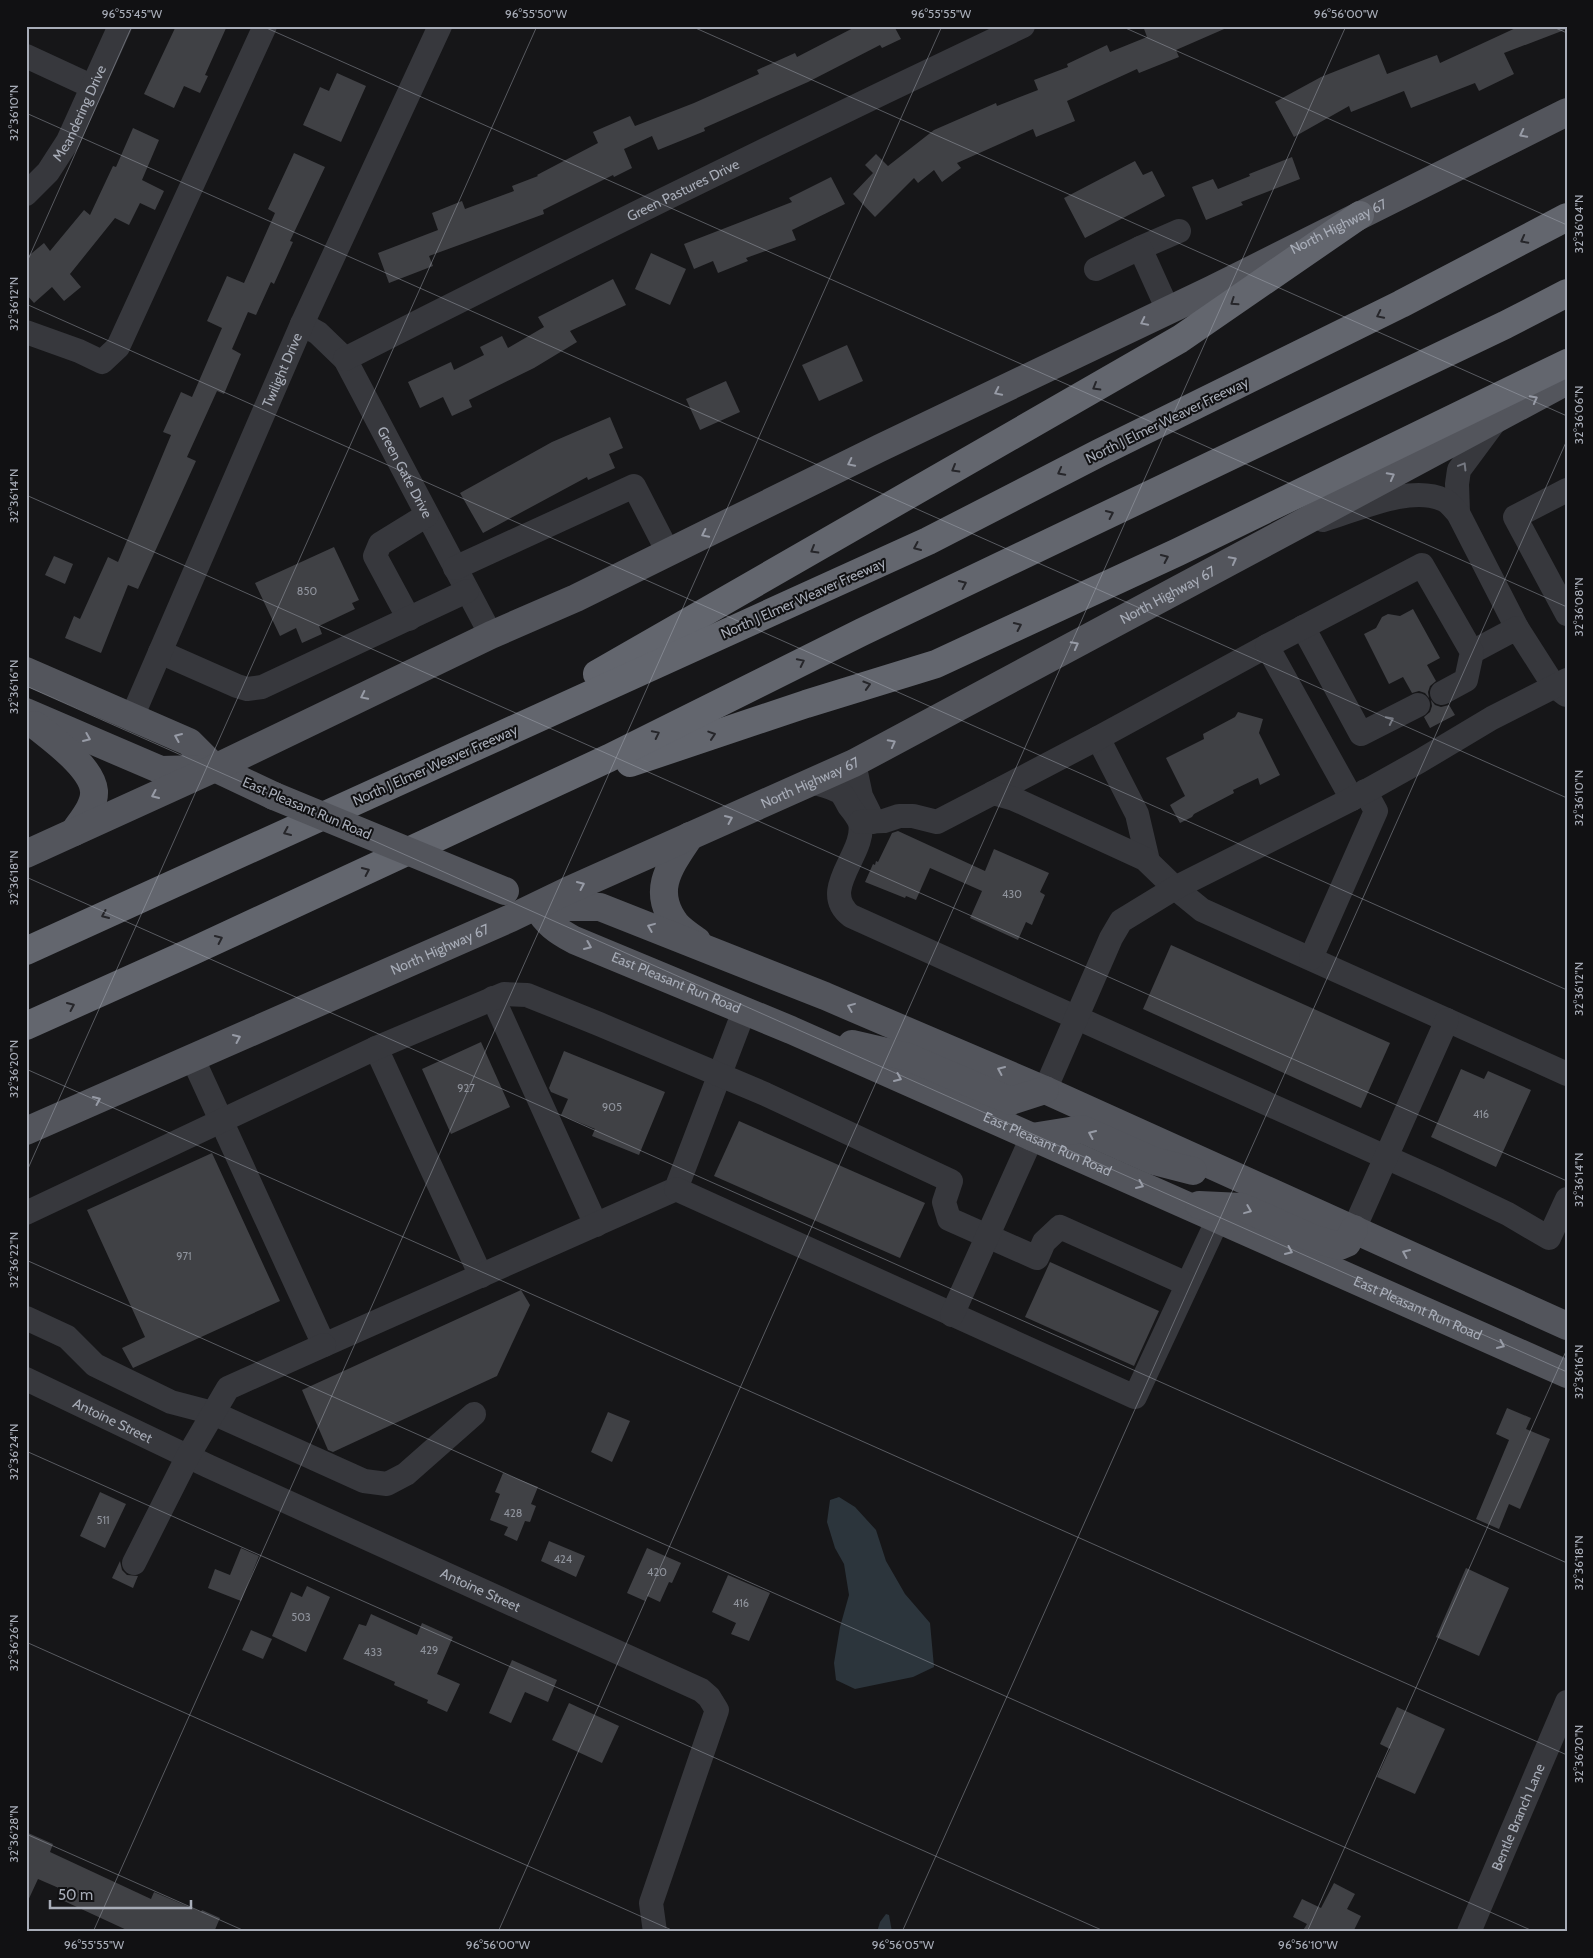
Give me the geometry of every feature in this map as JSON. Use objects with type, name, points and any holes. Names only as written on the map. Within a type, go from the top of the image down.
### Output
[{"type":"highway","points":[[443,761],[1180,339],[1360,215]]},
{"type":"highway","name":"North J Elmer Weaver Freeway","points":[[26,951],[928,542],[1098,453],[1402,304],[1567,217]]},
{"type":"highway","points":[[26,1026],[193,951],[609,758],[862,632],[1505,326],[1567,294]]},
{"type":"highway","points":[[517,800],[806,704],[936,664],[1178,552],[1567,363]]},
{"type":"main road","name":"North Highway 67","points":[[26,854],[215,768],[491,636],[576,598],[1168,310],[1567,112]]},
{"type":"main road","name":"North Highway 67","points":[[26,1131],[537,906],[854,763],[1567,381]]},
{"type":"main road","name":"East Pleasant Run Road","points":[[26,672],[189,742],[215,768],[274,796],[537,906],[600,906],[919,1035],[1567,1326]]},
{"type":"main road","name":"East Pleasant Run Road","points":[[26,712],[161,770],[215,768]]},
{"type":"main road","points":[[26,718],[84,767],[90,780],[94,790],[89,811],[74,832]]},
{"type":"main road","points":[[690,836],[672,862],[664,880],[665,904],[676,924],[706,949]]},
{"type":"main road","name":"East Pleasant Run Road","points":[[537,906],[545,920],[558,932],[574,940],[791,1030],[1567,1374]]},
{"type":"main road","points":[[791,1030],[908,1057],[1011,1101],[1045,1090]]},
{"type":"main road","points":[[1032,1136],[1082,1129],[1154,1161],[1271,1192]]},
{"type":"main road","points":[[1183,1204],[1242,1207],[1314,1239],[1340,1246],[1347,1243],[1354,1229]]},
{"type":"street","name":"Meandering Drive","points":[[26,194],[48,172],[68,141],[120,26]]},
{"type":"street","points":[[26,332],[79,351],[102,362],[118,347],[265,26]]},
{"type":"street","name":"Twilight Drive","points":[[132,717],[302,324],[440,26]]},
{"type":"street","name":"Green Pastures Drive","points":[[344,359],[531,264],[881,93],[1023,26]]},
{"type":"street","points":[[26,56],[92,87]]},
{"type":"street","points":[[1096,269],[1179,231]]},
{"type":"street","points":[[1140,248],[1168,310]]},
{"type":"street","name":"Green Gate Drive","points":[[302,324],[318,332],[344,359],[491,636]]},
{"type":"street","points":[[1458,513],[1457,484],[1459,470],[1496,419]]},
{"type":"street","points":[[455,568],[634,486],[668,552]]},
{"type":"street","points":[[1567,490],[1515,517],[1567,614]]},
{"type":"street","points":[[1045,1090],[1111,938],[1121,921],[1175,888],[1420,762],[1492,718],[1562,687],[1517,628],[1458,513],[1445,500],[1427,494],[1407,494],[1286,532]]},
{"type":"street","points":[[410,619],[375,556],[380,544],[427,515]]},
{"type":"street","points":[[1442,693],[1466,680],[1472,652],[1422,565],[937,822],[913,816],[899,816],[872,824],[860,838],[841,884],[840,903],[845,912],[851,916],[1508,1214],[1550,1238],[1567,1199]]},
{"type":"street","points":[[160,652],[237,686],[247,689],[262,687],[467,591]]},
{"type":"street","points":[[1303,627],[1361,734],[1418,705]]},
{"type":"street","points":[[1472,652],[1517,628]]},
{"type":"street","points":[[1267,646],[1358,795],[1376,811],[1311,958]]},
{"type":"street","points":[[1098,738],[1137,814],[1148,861]]},
{"type":"street","points":[[854,763],[861,796],[869,812],[872,824]]},
{"type":"street","points":[[812,782],[840,792],[872,824]]},
{"type":"street","points":[[993,793],[1014,799],[1148,861],[1175,888],[1202,910],[1567,1074]]},
{"type":"street","points":[[26,1213],[376,1048],[504,994],[527,995],[765,1094],[951,1181],[944,1202],[949,1219],[1037,1258],[1044,1242],[1060,1227],[1188,1284]]},
{"type":"street","points":[[493,998],[596,1225]]},
{"type":"street","points":[[134,1564],[188,1456],[228,1388],[676,1189],[744,1010]]},
{"type":"street","points":[[1354,1229],[1447,1020]]},
{"type":"street","points":[[376,1048],[481,1276]]},
{"type":"street","points":[[192,1058],[324,1345]]},
{"type":"street","points":[[952,1315],[1032,1136]]},
{"type":"street","points":[[676,1189],[1135,1398],[1218,1219]]},
{"type":"street","points":[[26,1318],[67,1337],[95,1364],[170,1402],[213,1413],[364,1481],[387,1484],[406,1474],[474,1414]]},
{"type":"street","name":"Antoine Street","points":[[26,1380],[701,1690],[709,1697],[717,1710],[651,1903],[656,1932]]},
{"type":"street","name":"Bentle Branch Lane","points":[[1469,1932],[1567,1702]]},
{"type":"shaded area","points":[[839,1497],[855,1507],[876,1530],[886,1561],[905,1594],[930,1623],[934,1667],[913,1677],[855,1689],[836,1680],[834,1663],[840,1627],[849,1595],[844,1564],[835,1548],[827,1522],[830,1500]]},
{"type":"shaded area","points":[[886,1914],[889,1915],[892,1932],[877,1932],[880,1922]]},
{"type":"building","points":[[176,26],[227,26],[205,75],[208,76],[200,93],[184,86],[174,108],[144,94]]},
{"type":"building","points":[[857,26],[894,26],[901,39],[882,48],[880,45],[808,82],[704,128],[705,131],[658,150],[652,136],[624,149],[632,168],[614,177],[613,175],[543,210],[544,214],[429,256],[433,266],[389,283],[378,253],[438,230],[432,213],[462,201],[465,209],[514,191],[512,186],[538,176],[598,143],[593,132],[630,116],[635,126],[694,103],[759,74],[757,70],[795,53],[797,57]]},
{"type":"building","points":[[1143,26],[1231,26],[1176,50],[1179,57],[1139,73],[1137,69],[1067,101],[1075,121],[1036,137],[1033,129],[957,163],[961,168],[942,182],[934,170],[918,183],[914,178],[875,217],[853,194],[873,173],[865,165],[876,154],[888,166],[934,130],[996,103],[997,106],[1038,90],[1034,80],[1068,67],[1067,64],[1107,45],[1110,52],[1147,37]]},
{"type":"building","points":[[1520,26],[1567,26],[1567,29],[1504,53],[1514,74],[1479,91],[1475,83],[1411,108],[1404,91],[1351,112],[1349,106],[1294,137],[1275,102],[1321,77],[1379,54],[1387,74],[1437,55],[1440,63]]},
{"type":"building","points":[[337,73],[366,86],[341,142],[303,125],[320,87],[329,91]]},
{"type":"building","points":[[133,128],[159,140],[142,180],[164,191],[155,210],[140,203],[129,225],[115,218],[70,274],[81,287],[64,301],[52,287],[34,303],[26,294],[26,258],[44,243],[50,251],[84,210],[90,215],[113,166],[116,167]]},
{"type":"building","points":[[294,153],[325,167],[290,241],[293,242],[274,284],[271,282],[256,315],[248,312],[232,349],[241,354],[224,394],[217,391],[187,457],[196,461],[138,589],[128,585],[101,653],[65,638],[74,616],[80,619],[108,557],[118,562],[171,435],[163,432],[181,392],[192,397],[222,328],[207,321],[227,276],[244,283],[275,213],[268,209]]},
{"type":"building","points":[[1292,157],[1300,179],[1241,202],[1243,205],[1206,220],[1192,187],[1213,179],[1218,189]]},
{"type":"building","points":[[1135,161],[1143,175],[1152,171],[1165,196],[1085,238],[1064,198]]},
{"type":"building","points":[[831,177],[845,204],[792,230],[796,240],[746,258],[748,261],[718,273],[713,261],[694,269],[684,244],[792,202],[789,198]]},
{"type":"building","points":[[651,253],[686,269],[670,305],[635,289]]},
{"type":"building","points":[[613,279],[626,305],[570,331],[577,342],[534,368],[469,400],[472,407],[452,416],[443,397],[420,408],[408,382],[451,362],[454,370],[484,355],[480,347],[502,336],[508,348],[544,327],[538,317]]},
{"type":"building","points":[[847,345],[863,381],[819,401],[802,365]]},
{"type":"building","points":[[726,381],[740,412],[700,430],[686,399]]},
{"type":"building","points":[[610,417],[623,448],[609,454],[615,468],[588,480],[587,477],[483,533],[460,493],[552,442]]},
{"type":"building","points":[[334,547],[359,600],[352,603],[355,609],[319,626],[322,634],[302,643],[296,628],[280,636],[255,583]]},
{"type":"building","points":[[54,556],[73,564],[65,584],[45,575]]},
{"type":"building","points":[[1413,609],[1440,658],[1427,665],[1436,681],[1430,686],[1429,698],[1425,693],[1419,691],[1412,693],[1403,677],[1389,684],[1364,634],[1376,628],[1382,617],[1388,614],[1400,616]]},
{"type":"building","points":[[1431,700],[1435,705],[1441,707],[1449,705],[1455,715],[1430,728],[1424,717],[1430,712]]},
{"type":"building","points":[[1238,712],[1263,719],[1259,733],[1280,775],[1260,785],[1258,778],[1233,790],[1234,793],[1180,823],[1170,805],[1185,796],[1166,758],[1204,739],[1203,734],[1235,717]]},
{"type":"building","points":[[898,831],[985,871],[994,849],[1049,873],[1040,892],[1045,895],[1032,925],[1026,922],[1018,940],[970,918],[982,891],[930,868],[916,900],[906,896],[905,898],[865,882],[873,864],[875,865],[876,861],[878,862],[892,833]]},
{"type":"building","points":[[1171,945],[1390,1043],[1361,1108],[1143,1009]]},
{"type":"building","points":[[481,1042],[510,1107],[451,1134],[422,1069]]},
{"type":"building","points":[[564,1051],[665,1092],[639,1155],[592,1136],[595,1129],[561,1115],[568,1099],[551,1092],[549,1088]]},
{"type":"building","points":[[1461,1069],[1484,1079],[1488,1071],[1531,1090],[1496,1167],[1431,1137]]},
{"type":"building","points":[[739,1121],[925,1203],[900,1258],[714,1176]]},
{"type":"building","points":[[212,1153],[280,1301],[133,1368],[122,1348],[145,1337],[87,1210]]},
{"type":"building","points":[[1050,1262],[1159,1311],[1134,1366],[1025,1317]]},
{"type":"building","points":[[521,1290],[530,1305],[497,1376],[333,1452],[328,1450],[302,1390]]},
{"type":"building","points":[[1507,1408],[1531,1418],[1526,1429],[1550,1439],[1520,1509],[1509,1504],[1499,1529],[1476,1519],[1509,1440],[1496,1434]]},
{"type":"building","points":[[608,1412],[630,1421],[612,1462],[591,1452]]},
{"type":"building","points":[[503,1473],[538,1487],[531,1504],[536,1506],[530,1522],[525,1521],[517,1541],[504,1535],[508,1527],[490,1520],[500,1494],[495,1492]]},
{"type":"building","points":[[100,1492],[126,1504],[105,1548],[80,1536]]},
{"type":"building","points":[[549,1541],[585,1556],[576,1577],[541,1561]]},
{"type":"building","points":[[241,1548],[259,1556],[241,1601],[208,1588],[215,1569],[230,1575]]},
{"type":"building","points":[[647,1548],[681,1563],[672,1583],[669,1582],[660,1602],[647,1596],[645,1601],[627,1593]]},
{"type":"building","points":[[120,1561],[122,1570],[127,1575],[138,1576],[133,1588],[112,1578]]},
{"type":"building","points":[[1466,1568],[1509,1588],[1479,1656],[1436,1637]]},
{"type":"building","points":[[728,1575],[770,1593],[749,1641],[731,1634],[736,1623],[712,1612]]},
{"type":"building","points":[[307,1586],[330,1597],[306,1652],[272,1636],[291,1592],[302,1597]]},
{"type":"building","points":[[371,1614],[417,1635],[422,1623],[453,1637],[437,1674],[460,1684],[447,1712],[427,1703],[428,1700],[394,1685],[395,1682],[343,1659],[359,1624],[366,1626]]},
{"type":"building","points":[[251,1630],[272,1639],[263,1659],[242,1650]]},
{"type":"building","points":[[512,1660],[557,1680],[548,1702],[525,1692],[511,1723],[489,1713]]},
{"type":"building","points":[[569,1703],[619,1726],[602,1763],[552,1740]]},
{"type":"building","points":[[1397,1707],[1445,1729],[1415,1794],[1377,1777],[1390,1749],[1380,1744]]},
{"type":"building","points":[[26,1832],[53,1844],[50,1852],[151,1899],[154,1892],[220,1918],[214,1932],[131,1932],[64,1901],[68,1892],[38,1879],[26,1905]]},
{"type":"building","points":[[1334,1883],[1355,1894],[1347,1909],[1361,1916],[1353,1932],[1302,1932],[1307,1924],[1293,1917],[1302,1899],[1321,1908]]}]
